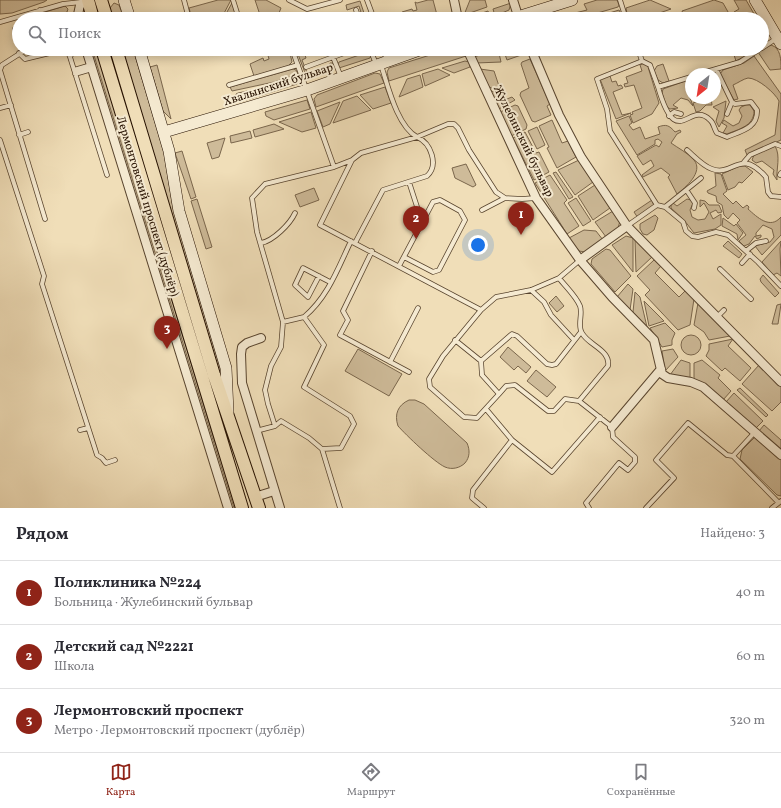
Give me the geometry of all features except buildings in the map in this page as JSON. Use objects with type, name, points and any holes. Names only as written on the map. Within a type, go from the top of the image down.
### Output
[{"type":"main road","points":[[101,0],[105,12]]},
{"type":"main road","points":[[87,1],[91,12]]},
{"type":"main road","points":[[104,56],[242,508]]},
{"type":"main road","points":[[118,56],[214,375],[257,503]]},
{"type":"street","points":[[124,0],[128,12]]},
{"type":"street","points":[[454,0],[457,12]]},
{"type":"street","points":[[513,0],[515,12]]},
{"type":"street","points":[[535,12],[572,0]]},
{"type":"street","points":[[755,0],[762,12]]},
{"type":"street","points":[[77,12],[77,10],[87,1]]},
{"type":"street","points":[[769,24],[779,41]]},
{"type":"street","name":"Лермонтовский проспект (дублёр)","points":[[88,56],[228,508]]},
{"type":"street","points":[[141,56],[170,151],[179,212],[226,368],[228,415]]},
{"type":"street","name":"Хвалынский бульвар","points":[[164,132],[307,90],[400,56]]},
{"type":"street","name":"Жулебинский бульвар","points":[[470,56],[536,198],[580,260],[612,297],[654,340],[660,369]]},
{"type":"street","points":[[534,56],[559,115],[581,157],[627,226],[781,382]]},
{"type":"street","points":[[580,260],[627,226]]},
{"type":"street","points":[[261,338],[244,345],[241,354],[242,383],[280,508]]},
{"type":"street","points":[[612,427],[660,369],[662,374],[668,378],[691,382],[703,387],[781,455]]},
{"type":"street","points":[[257,503],[274,491]]},
{"type":"lane","points":[[184,0],[187,12]]},
{"type":"lane","points":[[233,0],[237,12]]},
{"type":"lane","points":[[289,0],[307,9],[340,0]]},
{"type":"lane","points":[[368,0],[372,12]]},
{"type":"lane","points":[[620,0],[624,12]]},
{"type":"lane","points":[[35,12],[63,4],[87,1]]},
{"type":"lane","points":[[0,22],[12,20]]},
{"type":"lane","points":[[769,45],[779,41]]},
{"type":"lane","points":[[15,56],[2,65],[0,70],[45,219]]},
{"type":"lane","points":[[21,56],[28,59],[38,56]]},
{"type":"lane","points":[[68,56],[75,72],[107,175]]},
{"type":"lane","points":[[295,56],[334,166]]},
{"type":"lane","points":[[356,243],[383,190],[427,176],[432,171],[434,164],[428,144],[406,129],[381,62],[376,56]]},
{"type":"lane","points":[[381,62],[382,56]]},
{"type":"lane","points":[[640,56],[642,61],[650,65],[665,110],[669,116],[679,122],[684,122],[694,115],[702,114],[712,120],[717,133],[727,137],[751,127],[756,122],[758,116],[755,105],[746,101],[735,104],[732,102]]},
{"type":"lane","points":[[719,68],[740,62],[749,56]]},
{"type":"lane","points":[[306,68],[333,57],[341,77]]},
{"type":"lane","points":[[642,61],[598,77],[597,81],[607,109],[610,131],[657,205],[665,207],[683,222],[686,231],[692,236],[698,237],[710,232],[722,232],[728,235],[781,286]]},
{"type":"lane","points":[[229,85],[298,65]]},
{"type":"lane","points":[[75,72],[91,67]]},
{"type":"lane","points":[[658,87],[685,79]]},
{"type":"lane","points":[[721,79],[732,102],[727,114]]},
{"type":"lane","points":[[0,108],[11,105]]},
{"type":"lane","points":[[669,116],[674,112],[681,114]]},
{"type":"lane","points":[[275,426],[268,404],[266,390],[271,366],[281,347],[283,322],[261,243],[252,198],[265,184],[334,166],[352,160],[361,153],[417,137],[448,124],[454,124],[458,128],[469,150],[496,192],[505,198],[536,198]]},
{"type":"lane","points":[[19,135],[28,132]]},
{"type":"lane","points":[[0,140],[28,229],[36,248],[44,276],[42,284],[97,455],[106,463],[116,460]]},
{"type":"lane","points":[[687,150],[712,169],[718,170],[744,162],[750,155],[775,144],[781,147]]},
{"type":"lane","points":[[352,160],[320,225],[481,310]]},
{"type":"lane","points":[[744,162],[756,168],[766,177],[768,192],[771,196],[781,197]]},
{"type":"lane","points":[[665,207],[687,192],[701,178]]},
{"type":"lane","points":[[409,182],[423,221]]},
{"type":"lane","points":[[687,192],[695,203],[694,208]]},
{"type":"lane","points":[[482,210],[505,198]]},
{"type":"lane","points":[[399,266],[433,202],[440,200],[460,211],[465,220],[439,270],[433,272],[404,257]]},
{"type":"lane","points":[[627,226],[657,205]]},
{"type":"lane","points":[[261,243],[267,242],[292,219],[295,213]]},
{"type":"lane","points":[[283,322],[304,317],[315,307],[323,297],[351,241]]},
{"type":"lane","points":[[742,263],[756,243],[766,241]]},
{"type":"lane","points":[[372,252],[343,311],[348,320],[340,335],[409,372]]},
{"type":"lane","points":[[580,260],[559,278],[531,290],[496,297],[481,310],[455,340],[429,379],[430,387],[464,417],[477,418],[506,386],[515,385],[548,411],[554,411],[565,399],[579,401],[600,417],[612,427],[613,437],[635,457],[635,462],[628,470],[620,463],[586,503],[589,508]]},
{"type":"lane","points":[[319,276],[308,297],[295,285],[303,268],[319,276],[330,282]]},
{"type":"lane","points":[[720,269],[729,276],[741,292],[751,299]]},
{"type":"lane","points":[[481,362],[512,334],[517,336],[547,364],[556,364],[581,332],[580,305],[559,278]]},
{"type":"lane","points":[[531,290],[544,302],[551,315],[574,340]]},
{"type":"lane","points":[[390,362],[418,308]]},
{"type":"lane","points":[[717,317],[724,310]]},
{"type":"lane","points":[[304,317],[324,344],[304,388],[350,416],[354,424],[341,448],[322,449]]},
{"type":"lane","points":[[579,401],[609,363],[606,355],[581,332]]},
{"type":"lane","points":[[455,340],[481,362],[482,375],[499,394]]},
{"type":"lane","points":[[486,409],[512,440],[552,472],[600,417]]},
{"type":"lane","points":[[256,431],[275,426],[281,421],[309,438],[322,449],[340,508]]},
{"type":"lane","points":[[646,508],[674,478],[656,460],[688,423],[727,456],[732,456],[780,501],[772,508]]},
{"type":"lane","points":[[80,430],[88,428]]},
{"type":"lane","points":[[732,456],[754,433]]},
{"type":"lane","points":[[484,508],[472,498],[473,490],[512,440]]},
{"type":"shaded area","points":[[0,0],[47,0],[12,13],[0,14]]},
{"type":"shaded area","points":[[218,0],[231,0],[225,12],[190,12],[189,8]]},
{"type":"shaded area","points":[[255,0],[266,0],[281,8],[279,12],[259,12]]},
{"type":"shaded area","points":[[433,0],[436,12],[402,12],[412,9],[413,11],[417,10],[415,2],[417,3]]},
{"type":"shaded area","points":[[470,0],[485,0],[487,7],[473,12],[465,12]]},
{"type":"shaded area","points":[[597,0],[617,0],[619,5],[618,7],[601,12],[579,12],[587,10],[584,4]]},
{"type":"shaded area","points":[[650,0],[671,9],[662,12],[627,12],[626,8]]},
{"type":"shaded area","points":[[714,0],[723,3],[728,12],[682,12]]},
{"type":"shaded area","points":[[734,0],[746,0],[753,12],[734,12],[739,9]]},
{"type":"shaded area","points":[[360,1],[364,12],[361,12],[359,6],[347,10],[346,5]]},
{"type":"shaded area","points":[[114,3],[119,5],[122,12],[111,12],[110,8]]},
{"type":"shaded area","points":[[232,3],[235,12],[227,12]]},
{"type":"shaded area","points":[[511,3],[509,10],[504,12],[494,12],[493,9]]},
{"type":"shaded area","points":[[65,6],[68,9],[67,12],[45,12]]},
{"type":"shaded area","points":[[771,45],[779,52],[781,69],[770,70],[761,56],[769,56],[769,46]]},
{"type":"shaded area","points":[[94,56],[98,56],[215,442],[238,508],[234,508]]},
{"type":"shaded area","points":[[124,56],[135,56],[164,152],[173,208],[222,374],[220,374]]},
{"type":"shaded area","points":[[268,56],[291,56],[292,62],[288,66],[254,76],[250,64],[263,58],[264,61],[269,59]]},
{"type":"shaded area","points":[[299,56],[305,56],[306,58],[302,60],[308,75],[329,68],[330,63],[333,63],[334,68],[307,78]]},
{"type":"shaded area","points":[[356,56],[371,56],[370,58],[339,68],[339,62]]},
{"type":"shaded area","points":[[427,56],[466,56],[389,81],[387,72],[389,68]]},
{"type":"shaded area","points":[[500,56],[501,62],[476,63],[474,57]]},
{"type":"shaded area","points":[[506,56],[518,56],[507,60]]},
{"type":"shaded area","points":[[734,56],[745,56],[736,61]]},
{"type":"shaded area","points":[[754,56],[781,94],[781,140],[747,155],[745,150],[775,135],[779,101],[766,86],[756,80],[748,78],[733,85],[738,99],[734,100],[721,76],[721,73],[723,70],[744,63]]},
{"type":"shaded area","points":[[530,59],[550,104],[547,106],[551,115],[535,122],[532,121],[520,95],[521,92],[529,88],[521,64],[522,62]]},
{"type":"shaded area","points":[[465,61],[469,62],[470,67],[454,73],[442,68]]},
{"type":"shaded area","points":[[644,63],[648,67],[659,103],[652,114],[633,123],[630,115],[633,114],[632,112],[642,108],[634,85],[625,87],[624,84],[628,83],[626,77],[642,71],[640,65]]},
{"type":"shaded area","points":[[663,64],[669,81],[663,83],[658,80],[654,71],[657,66]]},
{"type":"shaded area","points":[[157,65],[171,119],[163,111],[150,67]]},
{"type":"shaded area","points":[[293,69],[296,70],[298,74],[274,82],[232,91],[230,87]]},
{"type":"shaded area","points":[[438,69],[450,75],[425,86],[422,74]]},
{"type":"shaded area","points":[[480,69],[494,71],[501,92],[487,86]]},
{"type":"shaded area","points":[[375,73],[380,74],[384,83],[316,107],[314,99],[317,95]]},
{"type":"shaded area","points":[[420,75],[423,87],[399,97],[407,79]]},
{"type":"shaded area","points":[[610,76],[612,82],[616,81],[618,86],[621,85],[623,88],[613,92],[622,115],[631,113],[616,119],[600,79]]},
{"type":"shaded area","points":[[299,77],[300,81],[297,84],[240,102],[236,99],[236,94],[238,93],[275,85]]},
{"type":"shaded area","points":[[685,81],[685,99],[681,98],[673,105],[678,108],[670,109],[666,106],[662,93],[663,89]]},
{"type":"shaded area","points":[[385,87],[391,103],[373,109],[360,95]]},
{"type":"shaded area","points":[[490,90],[507,99],[512,97],[515,100],[499,109]]},
{"type":"shaded area","points":[[357,96],[371,110],[333,123],[343,101]]},
{"type":"shaded area","points":[[307,100],[310,109],[274,120],[266,116],[265,112]]},
{"type":"shaded area","points":[[726,101],[724,118],[719,127],[716,121],[719,111],[713,107]]},
{"type":"shaded area","points":[[340,102],[330,124],[323,127],[317,111]]},
{"type":"shaded area","points":[[693,104],[712,104],[706,105],[700,111],[696,112]]},
{"type":"shaded area","points":[[515,105],[518,106],[527,125],[526,129],[511,136],[500,112]]},
{"type":"shaded area","points":[[750,105],[754,111],[749,124],[727,134],[723,133],[727,126],[722,123],[724,120],[733,126],[739,123],[742,116],[739,110],[741,107]]},
{"type":"shaded area","points":[[311,112],[316,128],[302,132],[279,122]]},
{"type":"shaded area","points":[[629,116],[632,123],[629,125],[633,130],[640,127],[645,139],[660,134],[658,127],[661,126],[665,125],[675,132],[680,130],[681,132],[677,134],[671,143],[692,157],[697,170],[692,179],[677,194],[668,177],[670,175],[661,168],[643,177],[642,175],[654,166],[651,160],[643,165],[637,156],[656,145],[659,147],[662,142],[658,139],[655,140],[655,144],[637,155],[616,121]]},
{"type":"shaded area","points":[[552,120],[562,143],[568,141],[576,157],[557,168],[547,148],[549,147],[539,126]]},
{"type":"shaded area","points":[[274,124],[284,129],[255,137],[253,130]]},
{"type":"shaded area","points":[[537,127],[545,145],[537,149],[528,131]]},
{"type":"shaded area","points":[[250,131],[252,138],[231,143],[230,136]]},
{"type":"shaded area","points":[[525,132],[536,153],[539,152],[549,172],[534,180],[513,138]]},
{"type":"shaded area","points":[[225,138],[219,157],[212,159],[207,143]]},
{"type":"shaded area","points":[[775,146],[778,154],[777,180],[773,174],[774,170],[762,161],[756,163],[752,160],[754,155]]},
{"type":"shaded area","points":[[182,151],[196,197],[191,199],[175,153]]},
{"type":"shaded area","points":[[579,160],[593,182],[575,195],[558,170]]},
{"type":"shaded area","points":[[466,164],[476,185],[473,187],[455,178],[452,168]]},
{"type":"shaded area","points":[[739,166],[745,166],[753,172],[742,183],[739,182],[735,187],[728,190],[722,174]]},
{"type":"shaded area","points":[[556,172],[573,197],[569,199],[553,173]]},
{"type":"shaded area","points":[[715,173],[721,174],[727,191],[723,194],[733,204],[736,201],[743,208],[747,205],[749,207],[748,209],[764,221],[777,221],[781,217],[781,235],[762,255],[755,246],[770,242],[774,237],[772,229],[763,225],[756,233],[756,236],[761,235],[761,237],[757,239],[755,236],[749,244],[744,246],[739,241],[746,235],[737,223],[740,220],[733,213],[728,219],[724,215],[722,205],[717,202],[716,196],[708,193],[707,191],[716,186]]},
{"type":"shaded area","points":[[550,175],[567,200],[564,203],[579,226],[567,234],[535,183]]},
{"type":"shaded area","points":[[595,185],[610,208],[593,220],[578,196]]},
{"type":"shaded area","points":[[314,188],[319,200],[300,207],[295,195]]},
{"type":"shaded area","points":[[576,198],[591,221],[583,226],[568,203]]},
{"type":"shaded area","points":[[197,199],[212,247],[206,249],[191,201]]},
{"type":"shaded area","points":[[687,199],[691,200],[693,203],[690,210],[692,217],[698,220],[705,219],[709,212],[704,203],[700,207],[700,200],[705,201],[709,205],[719,205],[722,212],[718,213],[716,210],[710,213],[713,219],[721,214],[721,225],[715,229],[694,233],[684,220],[671,208],[673,203],[677,206]]},
{"type":"shaded area","points":[[652,200],[654,206],[638,218],[634,212]]},
{"type":"shaded area","points":[[613,211],[620,221],[618,228],[606,237],[595,222]]},
{"type":"shaded area","points":[[655,215],[658,218],[654,230],[647,235],[643,234],[640,229],[640,224]]},
{"type":"shaded area","points":[[723,218],[734,226],[736,224],[743,233],[738,240],[737,234],[722,226]]},
{"type":"shaded area","points":[[584,230],[596,231],[603,240],[585,252],[579,251],[569,238]]},
{"type":"shaded area","points":[[626,236],[633,238],[633,272],[612,245]]},
{"type":"shaded area","points":[[635,240],[652,257],[636,272]]},
{"type":"shaded area","points":[[728,241],[742,254],[739,258],[723,246]]},
{"type":"shaded area","points":[[781,241],[781,276],[777,273],[773,275],[762,262]]},
{"type":"shaded area","points":[[606,249],[610,250],[631,276],[615,292],[591,264],[592,259]]},
{"type":"shaded area","points":[[654,260],[661,266],[655,273],[679,297],[685,291],[694,299],[690,325],[678,330],[645,295],[650,290],[637,276]]},
{"type":"shaded area","points":[[763,275],[779,293],[775,297],[761,282],[760,279]]},
{"type":"shaded area","points":[[628,284],[633,289],[630,310],[617,297]]},
{"type":"shaded area","points":[[635,292],[640,297],[647,327],[633,312]]},
{"type":"shaded area","points":[[556,296],[564,306],[557,312],[549,303]]},
{"type":"shaded area","points":[[644,301],[664,321],[649,326]]},
{"type":"shaded area","points":[[698,303],[730,336],[709,340],[704,332],[694,325]]},
{"type":"shaded area","points":[[781,304],[778,324],[772,324],[777,305]]},
{"type":"shaded area","points":[[665,323],[675,333],[672,340],[672,345],[662,347],[650,328]]},
{"type":"shaded area","points":[[691,335],[698,338],[701,345],[698,352],[691,355],[684,352],[681,345],[684,338]]},
{"type":"shaded area","points":[[733,339],[728,346],[751,368],[740,381],[725,368],[722,371],[706,356],[709,350],[709,344]]},
{"type":"shaded area","points":[[508,347],[531,367],[526,373],[518,366],[514,370],[500,357]]},
{"type":"shaded area","points":[[358,349],[402,374],[389,396],[345,371]]},
{"type":"shaded area","points":[[673,349],[678,357],[665,371],[662,351]]},
{"type":"shaded area","points":[[681,360],[690,363],[690,379],[670,375]]},
{"type":"shaded area","points":[[702,360],[720,375],[718,378],[731,391],[723,400],[694,380],[694,363]]},
{"type":"shaded area","points":[[759,365],[781,387],[781,402],[772,411],[742,384]]},
{"type":"shaded area","points":[[536,370],[556,387],[547,397],[527,381]]},
{"type":"shaded area","points":[[740,388],[768,415],[766,417],[737,390]]},
{"type":"shaded area","points":[[734,393],[763,421],[755,429],[726,402]]},
{"type":"shaded area","points":[[409,400],[415,400],[424,404],[467,443],[469,448],[469,456],[463,465],[456,468],[450,468],[440,464],[420,448],[398,426],[396,418],[398,410],[402,404]]},
{"type":"shaded area","points":[[764,425],[781,440],[781,450],[759,431]]},
{"type":"shaded area","points":[[755,437],[781,458],[781,496],[777,495],[740,459],[742,450]]},
{"type":"place","name":"Поликлиника №224","points":[[521,235]]},
{"type":"place","name":"Детский сад №2221","points":[[416,239]]},
{"type":"place","name":"Лермонтовский проспект","points":[[167,349]]}]
